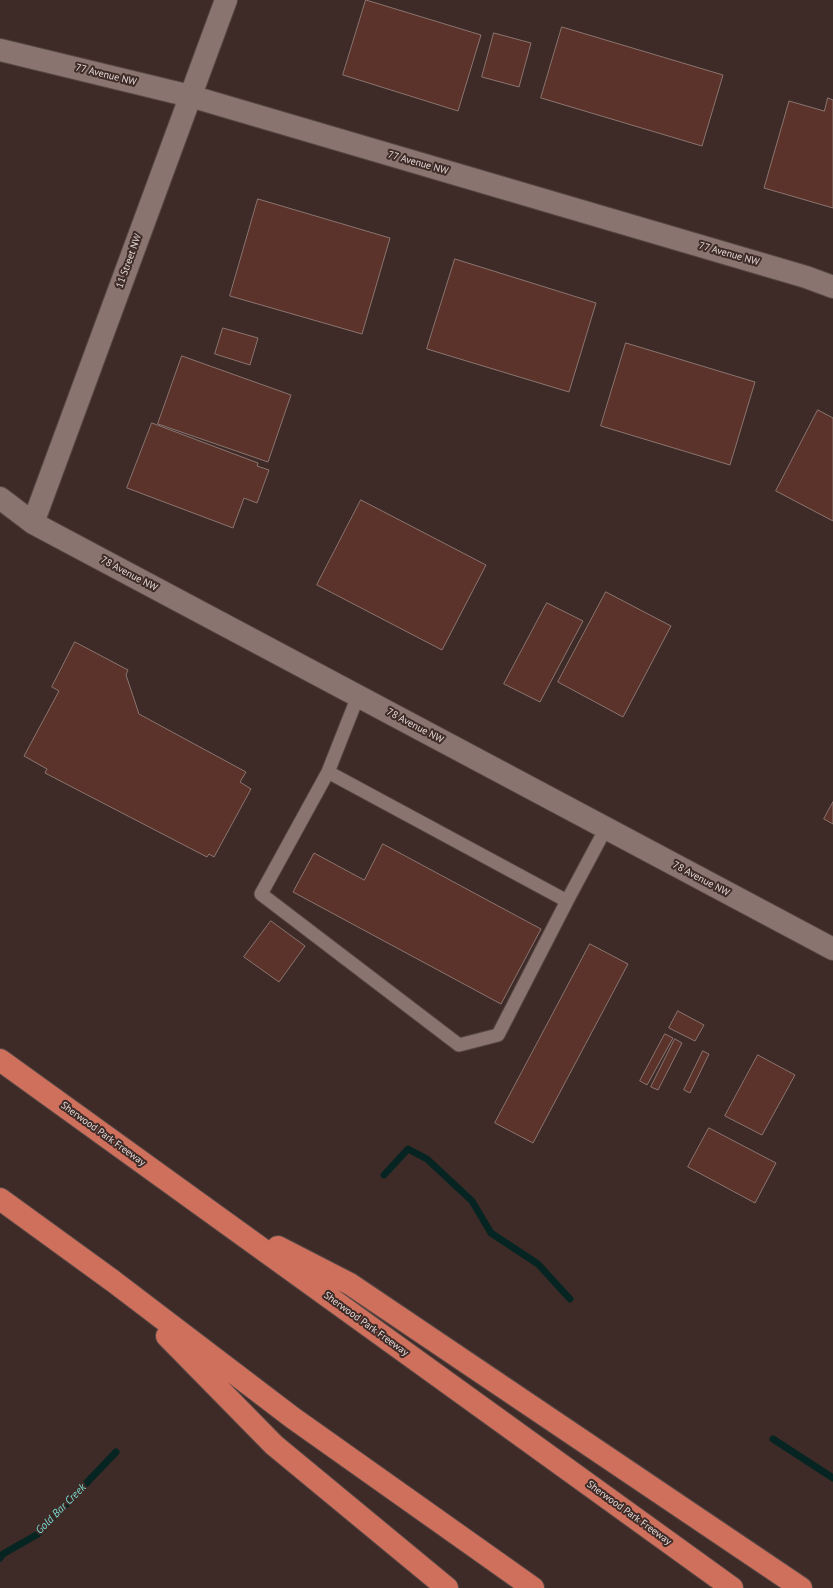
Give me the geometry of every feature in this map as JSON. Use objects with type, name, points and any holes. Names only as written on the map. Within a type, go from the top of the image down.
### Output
[{"type":"highway","name":"Sherwood Park Freeway","points":[[0,1060],[732,1588]]},
{"type":"highway","points":[[0,1199],[113,1281],[293,1418],[534,1588]]},
{"type":"highway","points":[[210,1211],[350,1284],[801,1588]]},
{"type":"highway","points":[[113,1281],[274,1444],[447,1588]]},
{"type":"street","name":"11 Street NW","points":[[33,522],[226,0]]},
{"type":"street","name":"77 Avenue NW","points":[[0,50],[190,96],[806,277],[833,287]]},
{"type":"street","name":"78 Avenue NW","points":[[0,498],[33,522],[833,949]]},
{"type":"lane","points":[[358,696],[328,772],[261,894],[459,1045],[498,1034],[606,828]]},
{"type":"lane","points":[[328,772],[567,900]]},
{"type":"building","points":[[366,0],[481,35],[458,111],[343,75]]},
{"type":"building","points":[[562,27],[723,75],[702,146],[541,98]]},
{"type":"building","points":[[494,33],[531,43],[519,87],[482,77]]},
{"type":"building","points":[[828,98],[833,100],[833,208],[764,188],[789,101],[824,111]]},
{"type":"building","points":[[258,199],[390,238],[362,334],[230,296]]},
{"type":"building","points":[[455,259],[596,303],[569,392],[427,349]]},
{"type":"building","points":[[223,328],[258,338],[250,365],[215,354]]},
{"type":"building","points":[[626,343],[755,382],[730,465],[601,426]]},
{"type":"building","points":[[182,356],[291,395],[268,462],[158,424]]},
{"type":"building","points":[[818,410],[833,418],[833,521],[776,491]]},
{"type":"building","points":[[152,423],[258,463],[257,466],[269,470],[257,503],[244,498],[233,528],[127,488]]},
{"type":"building","points":[[361,500],[486,565],[442,650],[317,585]]},
{"type":"building","points":[[606,592],[671,626],[623,717],[558,682]]},
{"type":"building","points":[[547,603],[583,621],[540,702],[504,684]]},
{"type":"building","points":[[75,642],[128,670],[126,675],[139,714],[246,772],[240,782],[251,789],[214,857],[209,854],[207,857],[45,773],[47,769],[24,756],[59,691],[52,687]]},
{"type":"building","points":[[833,802],[833,824],[824,819]]},
{"type":"building","points":[[383,844],[541,929],[501,1004],[293,892],[314,853],[364,880]]},
{"type":"building","points":[[271,921],[305,946],[279,982],[244,957]]},
{"type":"building","points":[[590,944],[628,964],[533,1143],[495,1123]]},
{"type":"building","points":[[678,1011],[704,1025],[695,1041],[669,1028]]},
{"type":"building","points":[[665,1034],[673,1038],[647,1085],[640,1081]]},
{"type":"building","points":[[675,1039],[682,1043],[658,1090],[651,1087]]},
{"type":"building","points":[[703,1051],[709,1054],[690,1093],[684,1090]]},
{"type":"building","points":[[758,1055],[795,1075],[762,1135],[725,1116]]},
{"type":"building","points":[[709,1128],[776,1163],[755,1203],[688,1167]]},
{"type":"waterway","name":"Gold Bar Creek","points":[[384,1175],[408,1149],[427,1159],[472,1201],[491,1233],[538,1264],[570,1299]]},
{"type":"waterway","name":"Gold Bar Creek","points":[[773,1439],[833,1478]]},
{"type":"waterway","name":"Gold Bar Creek","points":[[0,1558],[3,1554],[38,1534],[116,1452]]}]
